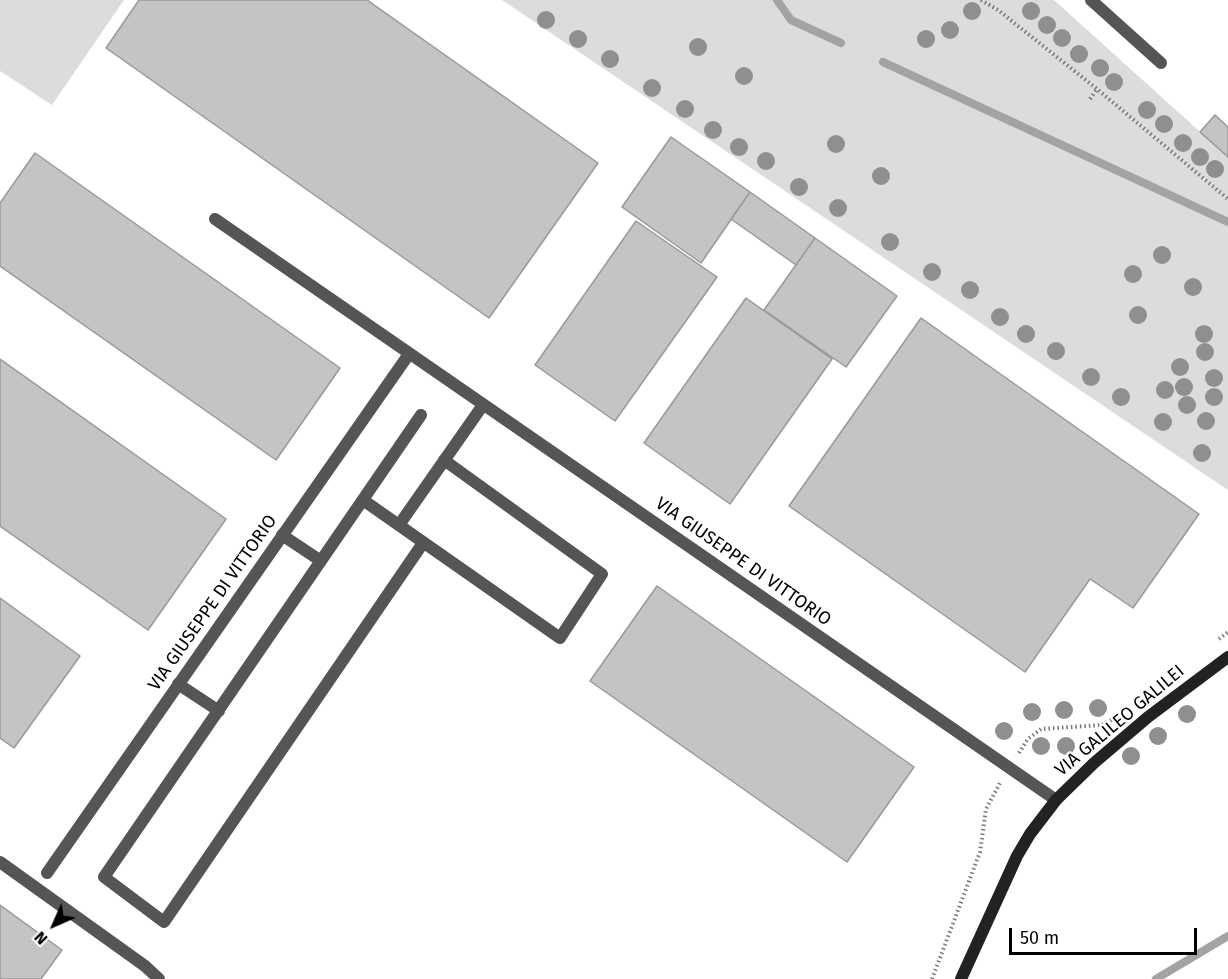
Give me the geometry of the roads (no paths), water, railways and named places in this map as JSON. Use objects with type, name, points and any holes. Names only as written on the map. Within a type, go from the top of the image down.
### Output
[{"type":"street","points":[[1091,0],[1161,63]]},
{"type":"street","name":"VIA GIUSEPPE DI VITTORIO","points":[[215,219],[1056,800]]},
{"type":"street","name":"VIA GIUSEPPE DI VITTORIO","points":[[47,873],[409,354]]},
{"type":"street","points":[[399,525],[483,405]]},
{"type":"street","points":[[421,415],[104,877],[164,922],[423,543]]},
{"type":"street","points":[[363,500],[560,638],[602,574],[444,460]]},
{"type":"street","points":[[282,535],[321,561]]},
{"type":"street","name":"VIA GALILEO GALILEI","points":[[962,979],[1014,862],[1030,834],[1056,800],[1094,763],[1148,717],[1228,657]]},
{"type":"street","points":[[178,684],[219,711]]},
{"type":"street","points":[[0,862],[159,979]]},
{"type":"street","points":[[138,962],[150,979]]},
{"type":"waterway","points":[[777,0],[791,20],[841,43]]},
{"type":"waterway","points":[[883,62],[1228,222]]},
{"type":"waterway","points":[[1156,979],[1228,936]]}]
